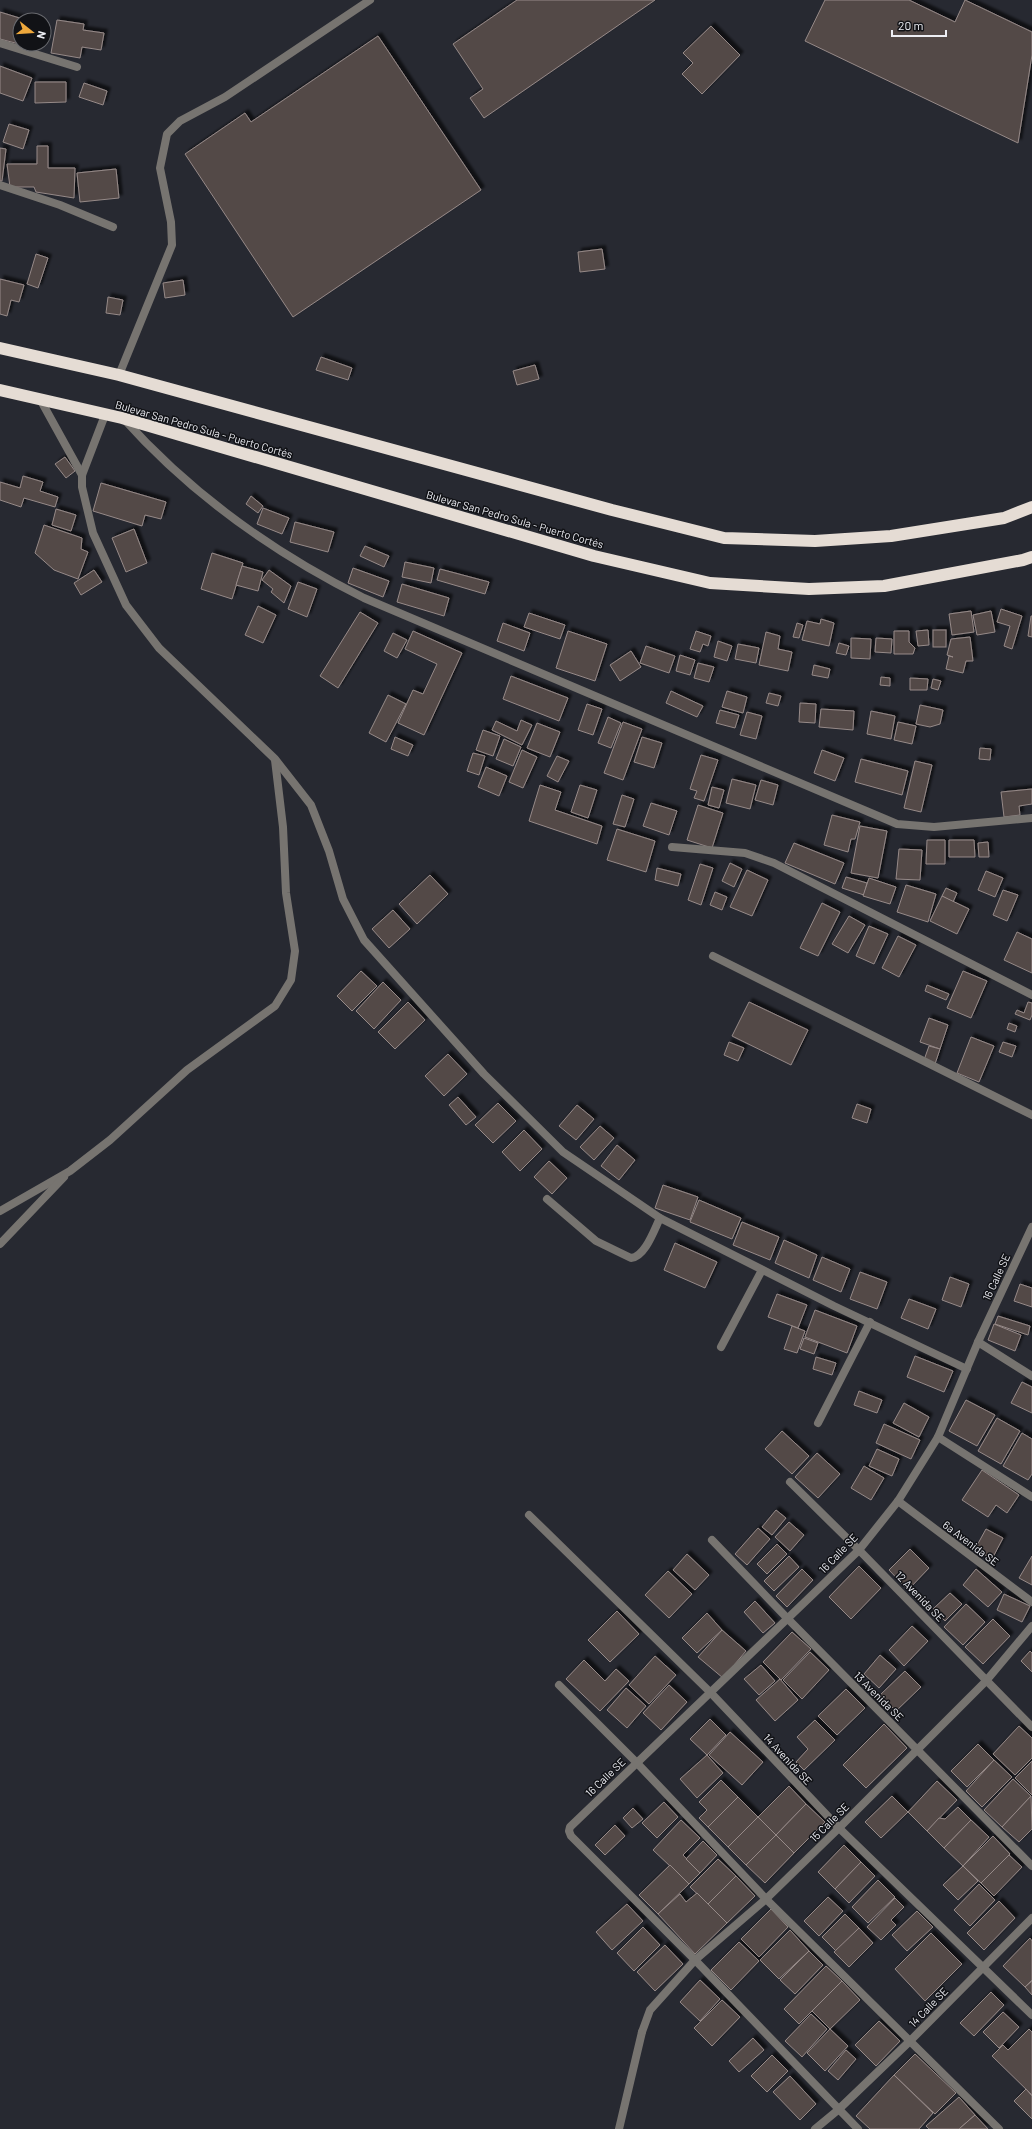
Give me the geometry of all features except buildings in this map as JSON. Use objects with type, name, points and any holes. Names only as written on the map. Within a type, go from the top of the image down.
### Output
[{"type":"highway","points":[[0,348],[119,375],[612,510],[724,538],[816,541],[891,536],[1004,518],[1032,507]]},
{"type":"highway","name":"Bulevar San Pedro Sula - Puerto Cortés","points":[[0,390],[122,418],[594,556],[710,584],[809,589],[884,586],[1023,560],[1032,557]]},
{"type":"street","points":[[119,375],[172,245],[171,222],[160,168],[167,134],[180,121],[224,96],[370,0]]},
{"type":"street","points":[[0,43],[77,67]]},
{"type":"street","points":[[0,185],[60,205],[113,227]]},
{"type":"street","points":[[40,399],[82,475]]},
{"type":"street","points":[[105,414],[82,475],[82,487],[92,533],[126,605],[159,648],[275,759],[311,805],[329,851],[343,899],[364,940],[484,1074],[562,1152],[660,1218],[762,1270],[967,1369]]},
{"type":"street","points":[[122,418],[148,446],[259,538],[323,577],[364,598],[897,824],[934,827],[1032,818]]},
{"type":"street","points":[[0,1211],[70,1171],[110,1140],[187,1070],[275,1006],[291,980],[295,951],[286,893],[283,827],[275,759]]},
{"type":"street","points":[[672,847],[745,853],[774,863],[1032,995]]},
{"type":"street","points":[[713,956],[1032,1115]]},
{"type":"street","points":[[0,1244],[70,1171]]},
{"type":"street","points":[[548,1199],[596,1241],[631,1258],[635,1258],[641,1253],[660,1218]]},
{"type":"street","name":"16 Calle SE","points":[[695,1960],[571,1836],[569,1831],[570,1827],[636,1762],[711,1693],[859,1550],[898,1501],[938,1437],[978,1342],[1032,1227]]},
{"type":"street","points":[[721,1347],[762,1270]]},
{"type":"street","points":[[818,1423],[870,1322]]},
{"type":"street","points":[[978,1342],[1032,1376]]},
{"type":"street","points":[[938,1437],[1032,1497]]},
{"type":"street","name":"12 Avenida SE","points":[[790,1482],[859,1550],[1032,1727]]},
{"type":"street","name":"6a Avenida SE","points":[[898,1501],[1032,1602]]},
{"type":"street","name":"14 Avenida SE","points":[[529,1515],[711,1693],[838,1828],[984,1967],[1032,2016]]},
{"type":"street","name":"13 Avenida SE","points":[[712,1540],[1032,1866]]},
{"type":"street","name":"15 Calle SE","points":[[619,2129],[642,2032],[650,2010],[695,1960],[766,1899],[986,1681],[1032,1626]]},
{"type":"street","points":[[559,1684],[636,1762],[766,1899],[911,2040],[999,2129]]},
{"type":"street","name":"14 Calle SE","points":[[816,2129],[911,2040],[1032,1918]]},
{"type":"street","points":[[695,1960],[838,2110],[858,2129]]}]
